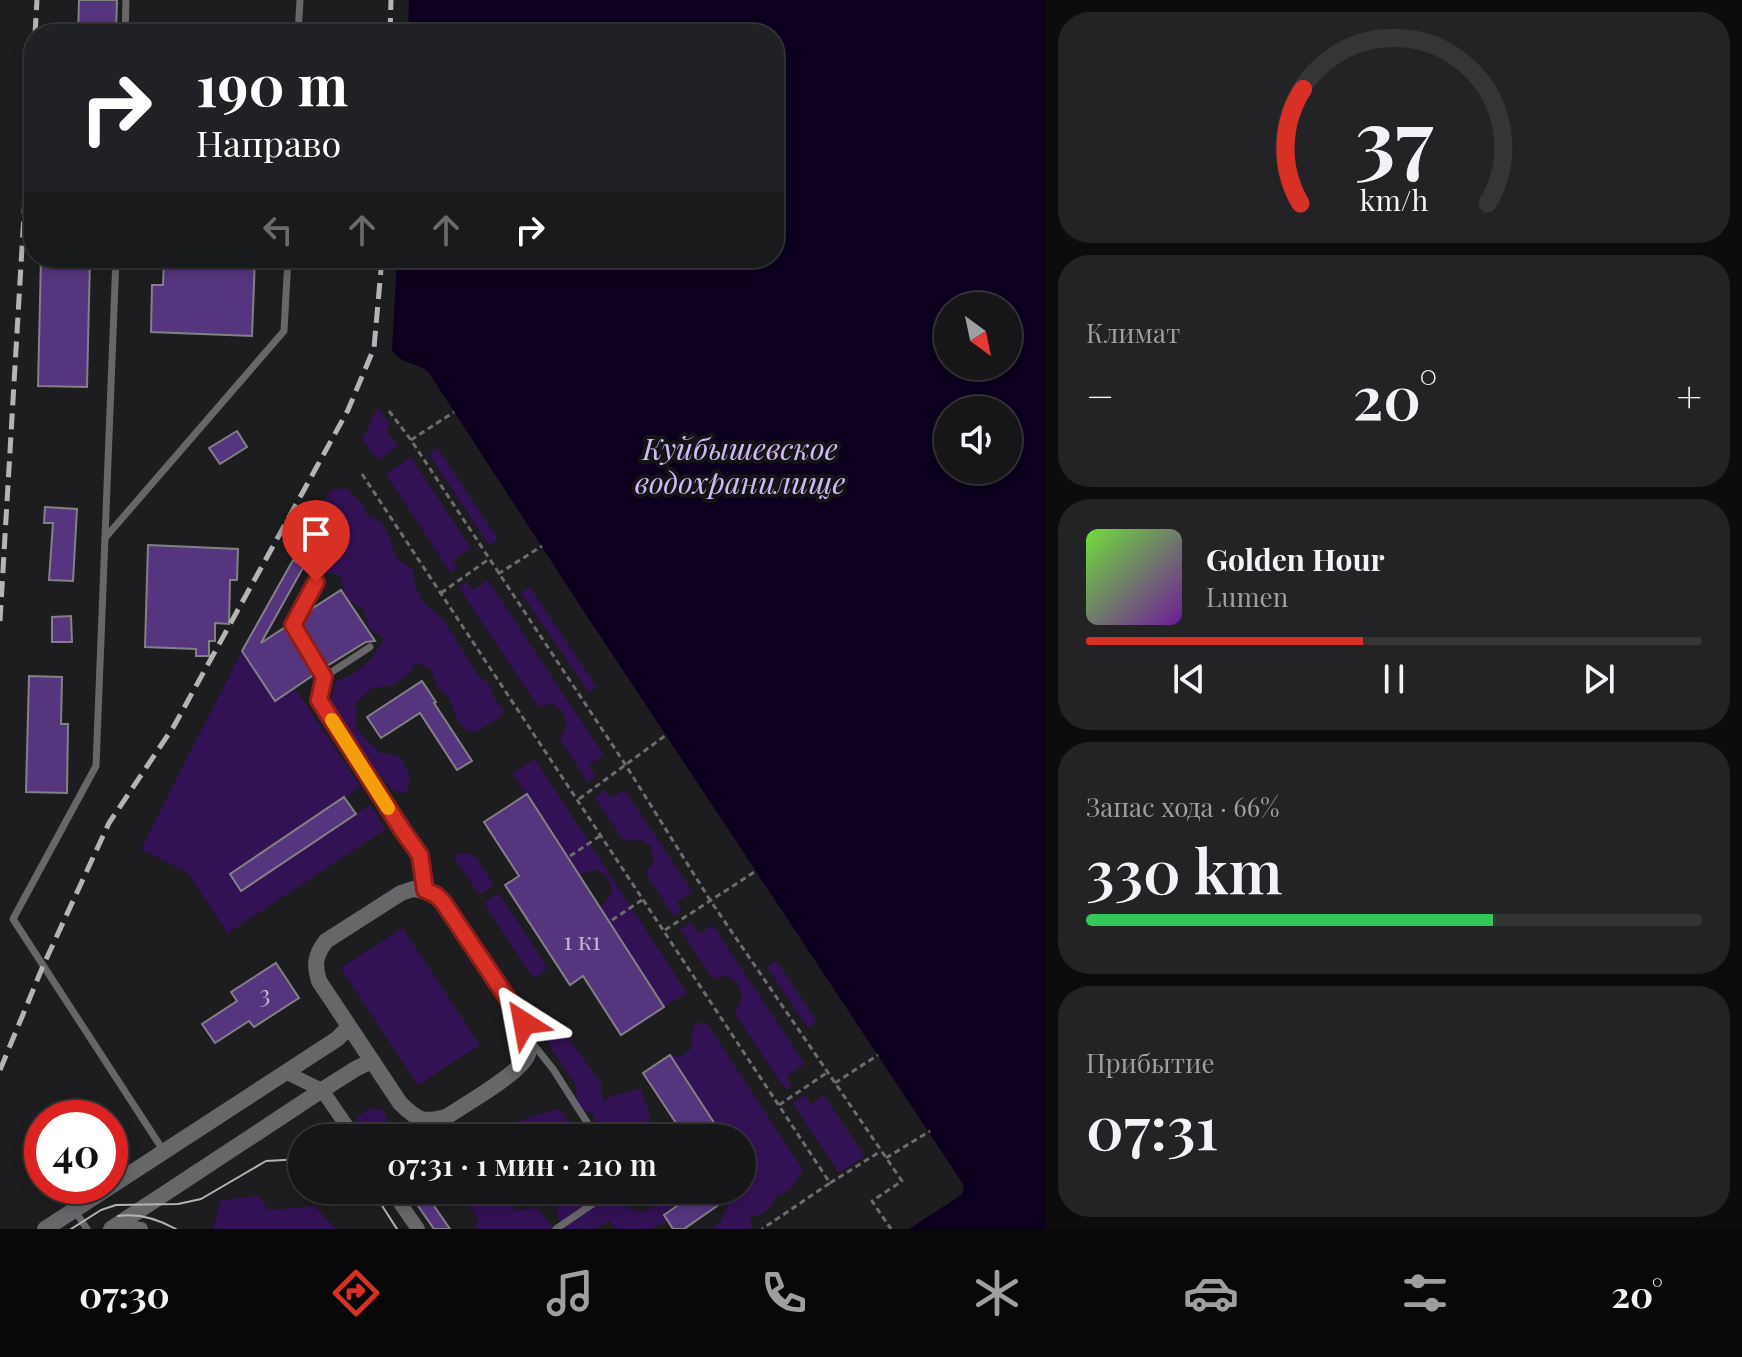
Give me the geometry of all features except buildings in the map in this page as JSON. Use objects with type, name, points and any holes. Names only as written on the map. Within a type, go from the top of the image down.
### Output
[{"type":"street","points":[[413,889],[425,890],[443,902],[524,1023],[530,1039],[528,1056],[519,1068],[448,1116],[423,1121],[400,1103],[349,1027],[319,981],[315,960],[326,941],[401,893],[413,889]]},
{"type":"street","points":[[45,1229],[287,1073],[337,1039],[349,1027]]},
{"type":"street","points":[[111,1229],[322,1090],[372,1061]]},
{"type":"street","points":[[287,1073],[322,1090],[345,1124]]},
{"type":"street","points":[[401,1204],[418,1229]]},
{"type":"street","points":[[111,1229],[141,1229]]},
{"type":"lane","points":[[125,24],[126,0]]},
{"type":"lane","points":[[299,24],[300,0]]},
{"type":"lane","points":[[116,268],[96,766],[13,919],[164,1152]]},
{"type":"lane","points":[[105,538],[284,331],[287,268]]},
{"type":"lane","points":[[316,582],[293,625],[324,677],[319,700],[420,855],[425,890]]},
{"type":"lane","points":[[324,677],[370,647]]},
{"type":"lane","points":[[530,1039],[588,1124]]},
{"type":"lane","points":[[556,1229],[593,1204]]},
{"type":"lane","points":[[74,1210],[87,1229]]},
{"type":"path","points":[[389,411],[625,764],[710,900],[902,1181],[872,1201],[891,1229]]},
{"type":"path","points":[[411,440],[454,412]]},
{"type":"path","points":[[362,474],[830,1183]]},
{"type":"path","points":[[498,574],[542,546]]},
{"type":"path","points":[[441,593],[489,559]]},
{"type":"path","points":[[577,800],[666,735]]},
{"type":"path","points":[[570,856],[601,836]]},
{"type":"path","points":[[664,931],[756,871]]},
{"type":"path","points":[[612,920],[643,899]]},
{"type":"path","points":[[835,1083],[878,1055]]},
{"type":"path","points":[[779,1105],[828,1072]]},
{"type":"path","points":[[886,1158],[930,1131]]},
{"type":"path","points":[[762,1229],[881,1151]]},
{"type":"shaded area","points":[[377,407],[389,423],[388,433],[398,446],[378,460],[363,440]]},
{"type":"shaded area","points":[[438,448],[498,539],[489,545],[429,454]]},
{"type":"shaded area","points":[[411,457],[471,548],[453,560],[458,568],[451,573],[386,474]]},
{"type":"shaded area","points":[[346,488],[362,504],[367,515],[382,522],[396,558],[413,569],[415,586],[423,602],[443,619],[478,675],[489,684],[504,711],[476,732],[466,730],[457,720],[449,697],[439,689],[430,668],[415,663],[412,671],[394,685],[372,688],[354,705],[357,711],[356,728],[380,753],[400,756],[410,776],[407,793],[394,791],[360,753],[345,729],[335,720],[330,703],[336,681],[364,665],[384,639],[369,628],[364,610],[347,599],[340,575],[312,572],[312,559],[296,551],[331,490]]},
{"type":"shaded area","points":[[488,580],[604,755],[589,765],[596,777],[588,782],[560,739],[567,726],[563,712],[553,704],[538,706],[459,587],[467,582],[473,590]]},
{"type":"shaded area","points":[[530,587],[597,687],[589,692],[521,593]]},
{"type":"shaded area","points":[[242,651],[275,701],[295,688],[360,786],[345,798],[356,814],[370,805],[386,829],[228,933],[188,873],[141,849]]},
{"type":"shaded area","points":[[535,759],[687,993],[664,1007],[600,907],[612,891],[608,878],[597,869],[579,875],[513,773]]},
{"type":"shaded area","points":[[605,790],[611,798],[625,790],[693,892],[677,902],[682,910],[674,916],[646,874],[654,861],[651,846],[639,839],[624,841],[595,797]]},
{"type":"shaded area","points":[[468,853],[476,857],[494,885],[479,895],[453,855]]},
{"type":"shaded area","points":[[499,893],[548,969],[533,978],[484,903]]},
{"type":"shaded area","points":[[691,922],[699,934],[713,925],[805,1064],[786,1076],[792,1086],[786,1090],[735,1013],[742,998],[738,983],[727,976],[712,978],[680,929]]},
{"type":"shaded area","points":[[403,928],[480,1045],[418,1085],[341,968]]},
{"type":"shaded area","points":[[777,961],[817,1021],[808,1028],[767,967]]},
{"type":"shaded area","points":[[695,1023],[707,1023],[803,1170],[790,1190],[776,1196],[766,1211],[750,1216],[750,1229],[713,1229],[729,1204],[756,1204],[756,1124],[715,1124],[670,1055],[683,1056],[692,1048]]},
{"type":"shaded area","points":[[549,1026],[560,1027],[602,1084],[603,1102],[614,1095],[641,1089],[651,1124],[595,1124],[594,1114],[578,1108],[575,1083],[549,1045]]},
{"type":"shaded area","points":[[805,1095],[811,1104],[824,1095],[865,1156],[839,1173],[793,1103]]},
{"type":"shaded area","points":[[373,1108],[384,1111],[389,1124],[358,1124],[355,1118]]},
{"type":"shaded area","points":[[560,1109],[567,1119],[579,1124],[516,1124]]},
{"type":"shaded area","points":[[259,1196],[269,1210],[315,1206],[336,1229],[213,1229],[221,1200]]},
{"type":"shaded area","points":[[468,1204],[512,1204],[516,1211],[537,1207],[553,1229],[476,1229],[478,1217]]},
{"type":"shaded area","points":[[556,1204],[621,1204],[640,1212],[653,1208],[655,1204],[671,1204],[666,1222],[650,1229],[616,1229],[610,1220],[595,1229],[561,1229]]},
{"type":"water","name":"Куйбышевское водохранилище","points":[[409,0],[1046,0],[1046,1229],[909,1229],[961,1195],[963,1184],[429,373],[395,355],[392,350],[396,268],[784,268],[784,24],[408,24]]},
{"type":"tram line","points":[[71,1229],[101,1210],[116,1205],[178,1204],[201,1199],[266,1161],[288,1160]]},
{"type":"tram line","points":[[381,1204],[397,1229]]},
{"type":"tram line","points":[[118,1216],[148,1218],[176,1229]]},
{"type":"railway","points":[[36,24],[37,0]]},
{"type":"railway","points":[[390,24],[391,0]]},
{"type":"railway","points":[[0,621],[24,214]]},
{"type":"railway","points":[[0,1070],[43,966],[109,823],[174,726],[348,410],[374,348],[381,268]]},
{"type":"slow traffic","points":[[332,720],[388,808]]},
{"type":"route","points":[[316,582],[293,625],[324,677],[319,700],[420,855],[425,890],[443,902],[524,1023]]}]
